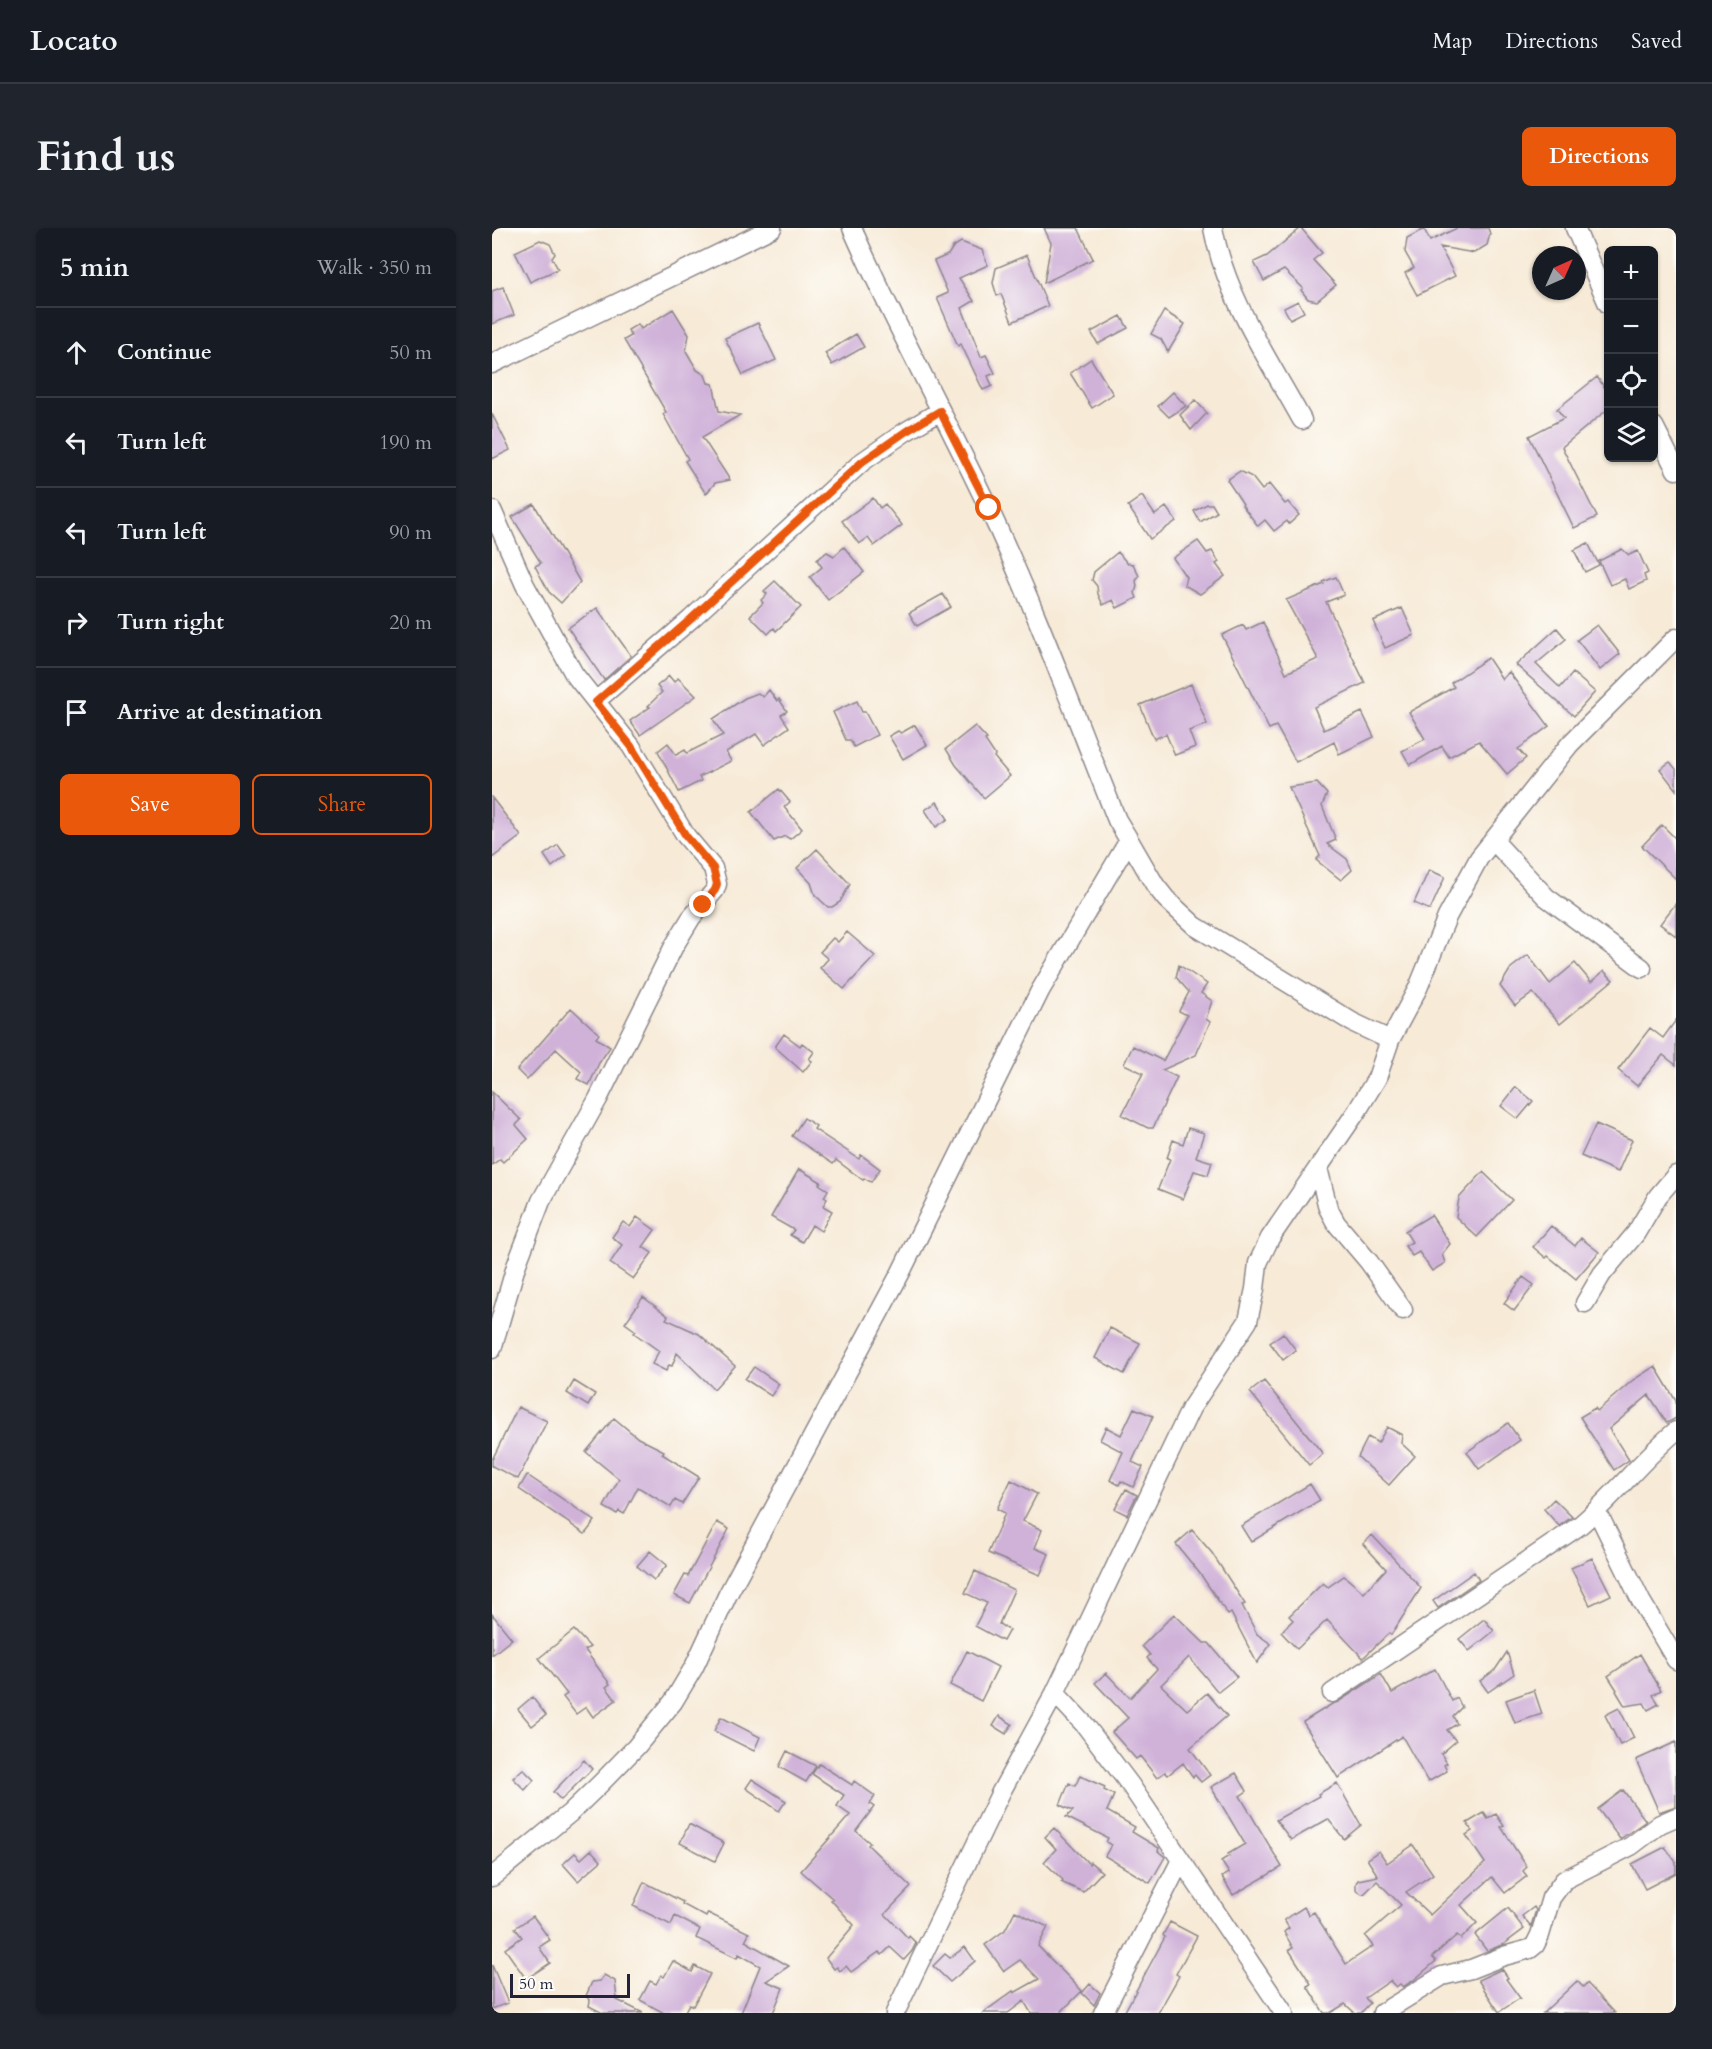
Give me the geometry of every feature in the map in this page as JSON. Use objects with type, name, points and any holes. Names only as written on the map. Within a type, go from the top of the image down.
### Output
[{"type":"street","points":[[492,364],[772,228]]},
{"type":"street","points":[[852,228],[902,336],[989,508],[1027,592],[1117,820],[1155,885],[1166,899],[1195,926],[1352,1022],[1390,1040]]},
{"type":"street","points":[[1213,228],[1217,252],[1227,281],[1302,420]]},
{"type":"street","points":[[1575,228],[1606,300]]},
{"type":"street","points":[[596,702],[691,619],[862,462],[940,411]]},
{"type":"street","points":[[1658,436],[1676,470]]},
{"type":"street","points":[[492,510],[525,585],[574,674],[631,746],[686,836],[709,862],[715,873],[717,884],[715,890],[691,918],[674,946],[598,1099],[541,1202],[516,1266],[492,1349]]},
{"type":"street","points":[[895,2013],[1001,1792],[1055,1693],[1191,1408],[1248,1321],[1258,1263],[1270,1238],[1377,1078],[1390,1040],[1418,988],[1447,917],[1479,858],[1570,744],[1676,638]]},
{"type":"street","points":[[492,1876],[570,1813],[592,1792],[636,1747],[673,1702],[694,1667],[728,1594],[901,1272],[1040,991],[1129,840]]},
{"type":"street","points":[[1493,840],[1546,897],[1642,968]]},
{"type":"street","points":[[1318,1168],[1328,1208],[1336,1223],[1381,1278],[1403,1310]]},
{"type":"street","points":[[1585,1303],[1602,1274],[1636,1233],[1658,1196],[1676,1175]]},
{"type":"street","points":[[1332,1693],[1579,1526],[1597,1511],[1676,1431]]},
{"type":"street","points":[[1597,1511],[1641,1601],[1676,1660]]},
{"type":"street","points":[[1055,1693],[1085,1725],[1131,1786],[1180,1862],[1284,2013]]},
{"type":"street","points":[[1383,2013],[1442,1976],[1471,1969],[1530,1949],[1540,1935],[1551,1898],[1564,1880],[1631,1846],[1660,1824],[1676,1817]]},
{"type":"street","points":[[1102,2013],[1180,1862]]},
{"type":"building","points":[[1044,228],[1078,228],[1093,259],[1044,283],[1051,243]]},
{"type":"building","points":[[1301,228],[1322,253],[1313,260],[1336,285],[1317,301],[1308,299],[1301,290],[1303,288],[1284,270],[1264,281],[1254,262],[1267,256]]},
{"type":"building","points":[[1457,228],[1488,228],[1490,234],[1487,245],[1474,253],[1440,247],[1455,276],[1417,295],[1405,273],[1414,268],[1405,252],[1407,238],[1424,229],[1430,241]]},
{"type":"building","points":[[540,240],[550,244],[555,254],[552,258],[558,269],[530,282],[515,252]]},
{"type":"building","points":[[961,242],[982,250],[988,265],[959,278],[974,301],[962,308],[981,357],[986,355],[995,373],[988,376],[992,386],[983,390],[961,344],[958,346],[937,298],[948,293],[934,261],[948,255],[953,247]]},
{"type":"building","points":[[1027,255],[1048,306],[1012,322],[1001,294],[997,296],[993,283],[996,268]]},
{"type":"building","points":[[503,287],[514,315],[492,324],[492,291]]},
{"type":"building","points":[[1298,301],[1304,312],[1290,319],[1284,308]]},
{"type":"building","points":[[673,309],[689,335],[686,351],[697,370],[705,375],[708,383],[713,384],[719,411],[740,415],[702,437],[730,480],[715,483],[706,494],[685,461],[688,459],[663,414],[666,412],[624,340],[631,336],[628,330],[638,324],[641,329]]},
{"type":"building","points":[[1164,311],[1185,324],[1168,352],[1161,339],[1151,334]]},
{"type":"building","points":[[1121,316],[1128,328],[1098,344],[1091,332]]},
{"type":"building","points":[[758,323],[776,360],[743,375],[725,338]]},
{"type":"building","points":[[856,334],[864,347],[832,365],[825,353]]},
{"type":"building","points":[[1091,359],[1113,394],[1092,408],[1070,373]]},
{"type":"building","points":[[1597,377],[1604,387],[1604,412],[1562,447],[1597,517],[1574,528],[1529,436],[1564,418],[1557,409]]},
{"type":"building","points":[[1173,392],[1186,406],[1169,417],[1158,406]]},
{"type":"building","points":[[1195,400],[1207,413],[1191,430],[1180,415]]},
{"type":"building","points":[[492,414],[510,450],[492,459]]},
{"type":"building","points":[[1240,471],[1252,477],[1262,490],[1269,484],[1285,504],[1288,502],[1299,515],[1289,524],[1287,521],[1274,531],[1265,520],[1258,526],[1227,480]]},
{"type":"building","points":[[1142,496],[1155,515],[1166,507],[1176,521],[1150,539],[1128,506]]},
{"type":"building","points":[[873,498],[880,508],[885,504],[902,525],[874,546],[868,538],[859,544],[842,521]]},
{"type":"building","points":[[534,504],[580,582],[561,603],[549,592],[535,566],[541,563],[512,517]]},
{"type":"building","points":[[1207,504],[1212,504],[1217,512],[1200,522],[1194,511]]},
{"type":"building","points":[[1198,541],[1207,553],[1212,551],[1219,562],[1216,564],[1225,576],[1200,594],[1184,585],[1186,577],[1173,558]]},
{"type":"building","points":[[1588,543],[1599,565],[1585,572],[1574,550]]},
{"type":"building","points":[[844,547],[864,572],[828,600],[810,577],[822,567],[817,560],[827,552],[834,556]]},
{"type":"building","points":[[1622,549],[1629,555],[1638,551],[1648,573],[1644,575],[1646,581],[1629,589],[1625,579],[1610,585],[1599,561]]},
{"type":"building","points":[[1118,552],[1127,563],[1133,564],[1139,576],[1136,581],[1137,598],[1117,608],[1113,600],[1103,605],[1097,586],[1092,580],[1094,572]]},
{"type":"building","points":[[1336,577],[1344,595],[1326,602],[1365,683],[1314,707],[1324,730],[1362,712],[1374,737],[1339,754],[1334,742],[1296,762],[1276,726],[1269,729],[1222,635],[1243,625],[1246,630],[1263,622],[1286,673],[1318,659],[1286,600]]},
{"type":"building","points":[[775,581],[801,607],[776,631],[774,628],[768,634],[750,616],[763,603],[761,600],[767,594],[764,591]]},
{"type":"building","points":[[943,594],[951,607],[917,626],[909,613]]},
{"type":"building","points":[[597,608],[631,656],[604,680],[568,628]]},
{"type":"building","points":[[1402,608],[1414,635],[1385,648],[1373,621]]},
{"type":"building","points":[[1597,625],[1620,654],[1600,670],[1577,640]]},
{"type":"building","points":[[1557,628],[1566,639],[1536,664],[1560,688],[1573,673],[1595,692],[1574,716],[1516,665]]},
{"type":"building","points":[[1488,658],[1502,679],[1509,672],[1549,726],[1518,749],[1526,758],[1507,774],[1479,741],[1449,757],[1442,746],[1410,765],[1402,751],[1425,739],[1409,712],[1454,687],[1451,683]]},
{"type":"building","points":[[669,676],[674,682],[678,678],[696,696],[640,735],[630,721],[650,707],[648,706],[662,692],[657,686]]},
{"type":"building","points":[[1191,684],[1207,724],[1189,731],[1195,747],[1175,755],[1166,734],[1154,739],[1140,705]]},
{"type":"building","points":[[769,690],[787,711],[781,715],[789,727],[764,745],[756,734],[726,752],[731,761],[699,777],[701,781],[679,792],[658,751],[668,743],[676,755],[685,750],[687,753],[723,735],[713,719],[745,698],[758,693],[763,697]]},
{"type":"building","points":[[857,701],[877,735],[854,747],[850,740],[846,740],[833,712]]},
{"type":"building","points":[[915,725],[927,745],[903,759],[889,736],[898,731],[901,733]]},
{"type":"building","points":[[975,726],[987,739],[985,740],[995,755],[994,757],[1010,776],[984,798],[956,765],[946,749]]},
{"type":"building","points":[[1670,762],[1676,769],[1676,790],[1660,769]]},
{"type":"building","points":[[1317,783],[1327,794],[1322,806],[1336,840],[1327,844],[1347,859],[1352,870],[1341,880],[1316,860],[1320,856],[1289,787]]},
{"type":"building","points":[[779,789],[790,802],[784,807],[802,829],[790,839],[785,836],[774,841],[751,812]]},
{"type":"building","points":[[492,798],[521,836],[492,858]]},
{"type":"building","points":[[937,802],[948,819],[936,827],[925,810]]},
{"type":"building","points":[[1662,825],[1676,839],[1676,879],[1642,846]]},
{"type":"building","points":[[558,845],[566,856],[552,867],[544,855]]},
{"type":"building","points":[[817,849],[850,884],[840,902],[832,907],[828,907],[815,895],[811,883],[797,868]]},
{"type":"building","points":[[1429,870],[1445,877],[1430,910],[1414,903]]},
{"type":"building","points":[[1676,903],[1676,936],[1660,924]]},
{"type":"building","points":[[847,932],[875,956],[844,989],[820,968],[828,959],[820,952],[833,938],[838,942]]},
{"type":"building","points":[[1528,955],[1550,984],[1575,963],[1591,982],[1604,971],[1613,980],[1560,1024],[1533,993],[1515,1006],[1500,986],[1511,968]]},
{"type":"building","points":[[1179,965],[1207,984],[1201,993],[1212,1001],[1206,1019],[1210,1022],[1196,1055],[1162,1070],[1177,1077],[1153,1128],[1148,1128],[1122,1115],[1143,1073],[1124,1064],[1133,1046],[1163,1061],[1187,1015],[1179,1011],[1189,992],[1176,977]]},
{"type":"building","points":[[571,1008],[599,1034],[596,1038],[610,1047],[599,1063],[589,1085],[577,1079],[581,1072],[556,1049],[527,1080],[517,1070]]},
{"type":"building","points":[[1676,1020],[1676,1065],[1663,1055],[1637,1086],[1618,1070],[1650,1028],[1663,1038]]},
{"type":"building","points":[[784,1034],[800,1046],[802,1043],[814,1052],[809,1059],[812,1061],[803,1072],[775,1047]]},
{"type":"building","points":[[1516,1087],[1533,1101],[1518,1119],[1501,1106]]},
{"type":"building","points":[[492,1092],[521,1120],[516,1125],[528,1139],[503,1162],[500,1159],[492,1165]]},
{"type":"building","points":[[804,1118],[816,1126],[814,1129],[859,1159],[861,1155],[880,1169],[871,1182],[864,1178],[863,1180],[836,1160],[833,1164],[792,1136]]},
{"type":"building","points":[[1596,1124],[1632,1140],[1618,1172],[1581,1156]]},
{"type":"building","points":[[1188,1128],[1204,1133],[1196,1157],[1212,1162],[1208,1175],[1194,1171],[1183,1199],[1158,1189],[1170,1159],[1167,1158],[1173,1140],[1183,1144]]},
{"type":"building","points":[[799,1169],[821,1182],[819,1184],[828,1190],[823,1206],[832,1211],[821,1231],[812,1225],[802,1242],[790,1235],[794,1230],[771,1217]]},
{"type":"building","points":[[1483,1172],[1512,1200],[1477,1237],[1456,1217],[1459,1198]]},
{"type":"building","points":[[1431,1215],[1450,1244],[1442,1254],[1445,1263],[1432,1271],[1419,1252],[1412,1256],[1405,1246],[1412,1242],[1405,1231]]},
{"type":"building","points":[[637,1217],[655,1230],[643,1247],[652,1253],[633,1279],[610,1263],[622,1245],[612,1237],[623,1222],[630,1227]]},
{"type":"building","points":[[1551,1226],[1575,1246],[1581,1238],[1599,1252],[1576,1279],[1533,1247]]},
{"type":"building","points":[[1523,1277],[1534,1285],[1514,1311],[1504,1303]]},
{"type":"building","points":[[643,1297],[668,1316],[666,1319],[699,1334],[735,1366],[714,1389],[677,1353],[672,1366],[669,1365],[666,1371],[652,1364],[659,1351],[634,1333],[636,1331],[625,1323]]},
{"type":"building","points":[[1110,1328],[1140,1343],[1124,1374],[1095,1358]]},
{"type":"building","points":[[1283,1333],[1296,1350],[1283,1360],[1270,1343]]},
{"type":"building","points":[[1655,1366],[1676,1401],[1676,1418],[1667,1423],[1649,1395],[1609,1429],[1629,1460],[1614,1470],[1580,1417],[1595,1408],[1597,1411],[1633,1380]]},
{"type":"building","points":[[754,1367],[779,1384],[771,1396],[745,1379]]},
{"type":"building","points":[[574,1381],[595,1394],[588,1406],[567,1393]]},
{"type":"building","points":[[1264,1381],[1323,1454],[1309,1465],[1250,1392]]},
{"type":"building","points":[[518,1407],[547,1421],[518,1479],[492,1466],[492,1460]]},
{"type":"building","points":[[1134,1408],[1153,1416],[1132,1462],[1143,1467],[1133,1487],[1121,1481],[1119,1485],[1110,1480],[1123,1452],[1100,1440],[1106,1427],[1121,1435]]},
{"type":"building","points":[[614,1418],[638,1438],[664,1451],[662,1454],[699,1477],[682,1504],[675,1500],[671,1507],[638,1487],[624,1514],[619,1511],[617,1514],[604,1507],[619,1479],[586,1452]]},
{"type":"building","points":[[1508,1423],[1520,1440],[1479,1469],[1467,1452]]},
{"type":"building","points":[[1387,1427],[1402,1435],[1401,1443],[1415,1456],[1389,1485],[1358,1457],[1368,1437],[1378,1443]]},
{"type":"building","points":[[527,1475],[595,1521],[585,1534],[519,1489]]},
{"type":"building","points":[[1011,1480],[1037,1494],[1023,1521],[1042,1530],[1035,1548],[1049,1554],[1040,1575],[988,1553],[1005,1513],[997,1509]]},
{"type":"building","points":[[1310,1484],[1320,1500],[1251,1542],[1241,1526]]},
{"type":"building","points":[[1126,1489],[1137,1495],[1127,1515],[1115,1509]]},
{"type":"building","points":[[1554,1499],[1572,1517],[1559,1526],[1544,1509]]},
{"type":"building","points":[[717,1522],[729,1529],[690,1603],[674,1595],[685,1575],[688,1576]]},
{"type":"building","points":[[1192,1530],[1212,1553],[1245,1604],[1242,1605],[1257,1634],[1271,1644],[1257,1663],[1231,1613],[1228,1615],[1201,1575],[1176,1544]]},
{"type":"building","points":[[1372,1535],[1421,1588],[1391,1635],[1389,1633],[1363,1658],[1327,1620],[1297,1649],[1281,1632],[1293,1620],[1289,1616],[1323,1583],[1328,1587],[1344,1576],[1364,1593],[1386,1569],[1363,1544]]},
{"type":"building","points":[[650,1551],[667,1565],[654,1580],[637,1566]]},
{"type":"building","points":[[1592,1558],[1611,1595],[1590,1605],[1571,1568]]},
{"type":"building","points":[[975,1571],[1014,1590],[999,1624],[1009,1630],[1003,1641],[975,1626],[987,1603],[965,1593]]},
{"type":"building","points":[[1474,1572],[1479,1580],[1438,1608],[1433,1601]]},
{"type":"building","points":[[492,1614],[512,1639],[492,1655]]},
{"type":"building","points":[[1174,1614],[1204,1643],[1209,1643],[1237,1677],[1218,1692],[1189,1657],[1161,1685],[1187,1710],[1207,1693],[1227,1716],[1190,1748],[1210,1775],[1201,1782],[1195,1775],[1193,1777],[1183,1763],[1168,1775],[1165,1772],[1157,1778],[1140,1756],[1136,1759],[1112,1732],[1128,1718],[1095,1683],[1106,1673],[1130,1698],[1157,1669],[1147,1658],[1150,1655],[1142,1646]]},
{"type":"building","points":[[1484,1619],[1494,1631],[1469,1651],[1459,1639]]},
{"type":"building","points":[[574,1630],[590,1647],[585,1650],[610,1684],[606,1687],[616,1700],[593,1717],[586,1707],[576,1714],[563,1697],[567,1694],[539,1658]]},
{"type":"building","points":[[967,1651],[998,1667],[981,1701],[950,1685]]},
{"type":"building","points":[[1507,1652],[1514,1674],[1488,1692],[1480,1681],[1495,1670]]},
{"type":"building","points":[[1640,1654],[1661,1690],[1653,1695],[1659,1704],[1648,1710],[1644,1703],[1625,1706],[1608,1676]]},
{"type":"building","points":[[1435,1669],[1452,1701],[1457,1698],[1462,1707],[1453,1716],[1457,1724],[1447,1730],[1456,1741],[1441,1754],[1447,1763],[1444,1765],[1447,1771],[1428,1782],[1402,1736],[1338,1778],[1303,1722],[1381,1674],[1392,1693]]},
{"type":"building","points":[[1534,1690],[1542,1714],[1515,1723],[1506,1700]]},
{"type":"building","points":[[532,1697],[546,1715],[532,1726],[518,1709]]},
{"type":"building","points":[[1619,1708],[1634,1738],[1620,1745],[1605,1715]]},
{"type":"building","points":[[999,1716],[1012,1724],[1006,1734],[993,1726]]},
{"type":"building","points":[[721,1717],[760,1737],[754,1751],[714,1731]]},
{"type":"building","points":[[1676,1742],[1676,1806],[1659,1812],[1636,1760]]},
{"type":"building","points":[[787,1751],[816,1766],[806,1782],[779,1767]]},
{"type":"building","points":[[584,1760],[592,1769],[561,1800],[553,1792]]},
{"type":"building","points":[[819,1764],[852,1785],[854,1781],[875,1796],[870,1804],[874,1807],[856,1831],[911,1887],[885,1914],[908,1938],[909,1936],[916,1943],[904,1960],[890,1947],[882,1955],[879,1952],[851,1972],[846,1966],[840,1971],[837,1967],[834,1969],[826,1958],[854,1925],[831,1900],[833,1899],[801,1871],[850,1815],[837,1806],[844,1795],[812,1774]]},
{"type":"building","points":[[523,1769],[534,1780],[525,1790],[513,1778]]},
{"type":"building","points":[[1236,1773],[1247,1791],[1240,1796],[1282,1867],[1233,1895],[1222,1877],[1229,1873],[1221,1861],[1245,1844],[1211,1787]]},
{"type":"building","points":[[1080,1776],[1105,1787],[1104,1790],[1114,1795],[1107,1811],[1135,1827],[1132,1832],[1159,1848],[1158,1851],[1165,1857],[1150,1883],[1105,1856],[1111,1845],[1106,1842],[1108,1838],[1066,1817],[1073,1811],[1060,1805],[1069,1783],[1075,1786]]},
{"type":"building","points":[[752,1779],[786,1801],[779,1811],[746,1788]]},
{"type":"building","points":[[1337,1783],[1361,1825],[1344,1839],[1328,1819],[1291,1840],[1276,1820]]},
{"type":"building","points":[[1623,1790],[1646,1821],[1620,1839],[1598,1809]]},
{"type":"building","points":[[1484,1813],[1488,1819],[1496,1814],[1504,1826],[1501,1827],[1527,1867],[1523,1871],[1527,1876],[1505,1893],[1492,1877],[1461,1905],[1477,1923],[1461,1939],[1457,1935],[1432,1957],[1436,1961],[1414,1980],[1403,1987],[1400,1984],[1396,1987],[1390,1981],[1365,1998],[1370,2003],[1361,2013],[1355,2013],[1345,2004],[1330,2013],[1324,2013],[1307,1986],[1311,1984],[1289,1950],[1293,1948],[1284,1932],[1289,1928],[1284,1920],[1304,1907],[1309,1915],[1314,1912],[1346,1964],[1373,1946],[1365,1936],[1401,1905],[1377,1881],[1365,1893],[1362,1894],[1356,1890],[1358,1880],[1378,1876],[1367,1859],[1379,1851],[1387,1863],[1413,1845],[1433,1874],[1406,1892],[1430,1915],[1485,1863],[1466,1835],[1472,1831],[1467,1823]]},
{"type":"building","points":[[689,1824],[724,1843],[715,1861],[680,1843]]},
{"type":"building","points":[[1054,1828],[1089,1864],[1090,1862],[1102,1872],[1083,1892],[1061,1882],[1063,1880],[1044,1862],[1056,1849],[1045,1837]]},
{"type":"building","points":[[1665,1847],[1676,1862],[1676,1873],[1645,1889],[1632,1864]]},
{"type":"building","points":[[591,1850],[601,1861],[578,1881],[563,1864],[575,1853],[581,1859]]},
{"type":"building","points":[[644,1882],[706,1917],[708,1913],[749,1933],[745,1941],[789,1966],[766,1981],[783,1988],[773,2013],[741,2013],[760,1966],[739,1954],[737,1958],[696,1938],[700,1929],[675,1916],[671,1925],[633,1906]]},
{"type":"building","points":[[1534,1907],[1536,1910],[1531,1926],[1522,1916]]},
{"type":"building","points":[[1508,1908],[1524,1929],[1504,1944],[1487,1951],[1475,1935]]},
{"type":"building","points":[[1015,1911],[1048,1927],[1038,1946],[1082,1991],[1060,2013],[1031,2013],[1024,2001],[1008,2013],[983,2013],[1013,1991],[1014,1993],[1039,1979],[1020,1960],[1004,1971],[985,1945],[1005,1930]]},
{"type":"building","points":[[533,1916],[550,1940],[539,1947],[550,1963],[526,1979],[505,1949],[522,1937],[515,1928]]},
{"type":"building","points":[[1170,1922],[1197,1936],[1176,1974],[1179,1976],[1158,2013],[1124,2013],[1165,1937],[1163,1935]]},
{"type":"building","points":[[965,1947],[975,1961],[950,1982],[933,1966],[945,1954],[950,1958]]},
{"type":"building","points":[[673,1961],[692,1972],[695,1966],[710,1974],[693,2006],[689,2004],[684,2013],[664,2013],[640,2000],[650,1981],[656,1984],[661,1975],[664,1977]]},
{"type":"building","points":[[492,1965],[508,2003],[492,2009]]},
{"type":"building","points":[[1502,1969],[1508,1978],[1506,1979],[1520,1998],[1499,2012],[1478,1980]]},
{"type":"building","points":[[604,1975],[615,1981],[617,2000],[643,2013],[603,2013],[589,2006],[590,2001],[586,1996],[592,1982],[600,1981]]},
{"type":"building","points":[[1577,1981],[1583,1987],[1587,1983],[1615,2013],[1543,2013]]},
{"type":"building","points":[[1090,1984],[1100,1993],[1094,2005],[1082,1993]]},
{"type":"route","points":[[703,905],[717,884],[713,868],[686,836],[631,746],[596,702],[691,619],[862,462],[940,411],[989,508]]}]
